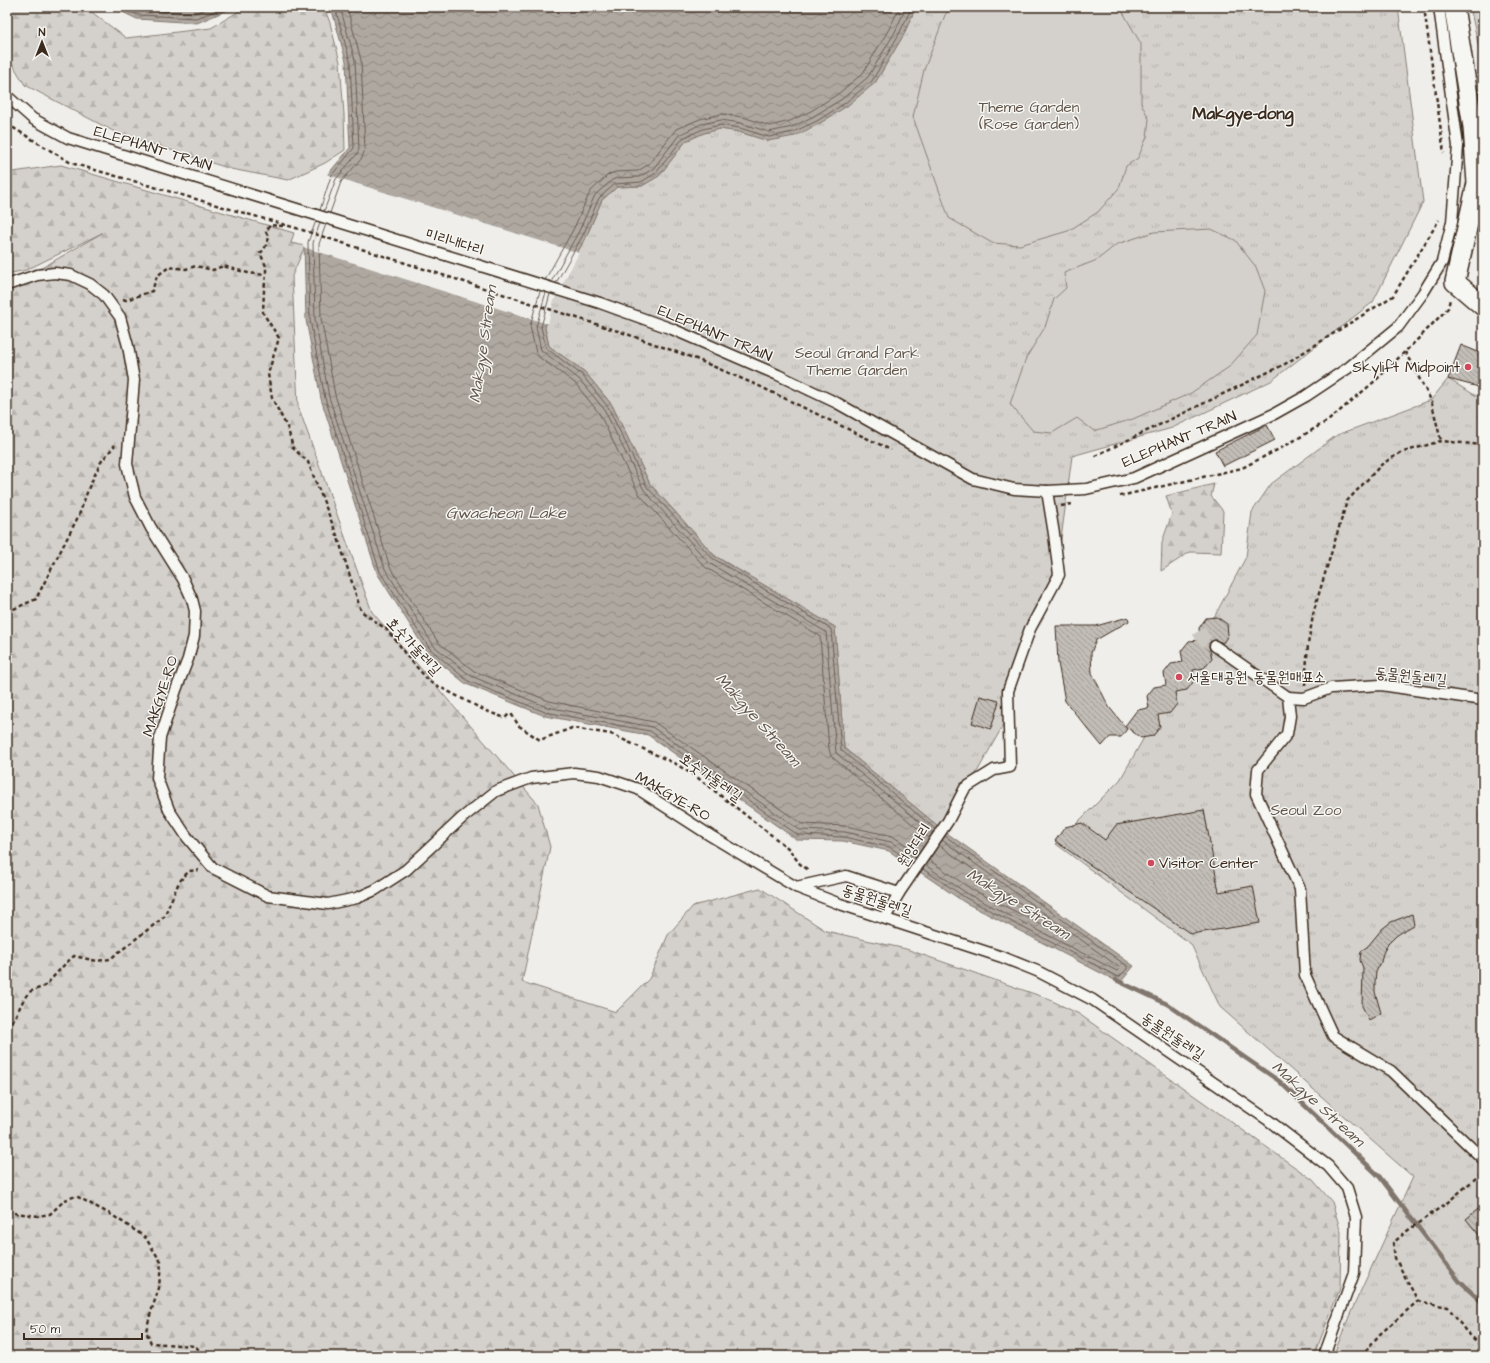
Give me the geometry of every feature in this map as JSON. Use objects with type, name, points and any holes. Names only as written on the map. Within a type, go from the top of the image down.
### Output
[{"type":"street","points":[[1454,7],[1473,127],[1477,183],[1455,282],[1483,306]]},
{"type":"lane","name":"ELEPHANT TRAIN","points":[[600,303],[672,329],[778,375],[837,403],[973,479],[1014,489],[1047,491],[1086,489],[1134,478],[1274,414],[1306,396],[1348,368],[1398,327],[1442,262],[1452,222],[1458,146],[1439,7]]},
{"type":"lane","name":"ELEPHANT TRAIN","points":[[7,96],[33,119],[68,138],[301,210]]},
{"type":"lane","name":"미리내다리","points":[[301,210],[600,303]]},
{"type":"lane","name":"MAKGYE-RO","points":[[7,285],[37,275],[55,273],[71,275],[90,284],[102,295],[120,318],[128,346],[134,380],[127,464],[135,497],[151,528],[182,579],[192,598],[195,611],[194,636],[188,658],[160,738],[157,778],[169,810],[186,837],[213,868],[268,896],[328,904],[357,898],[375,890],[406,870],[462,818],[496,791],[531,778],[574,774],[600,776],[638,790],[796,887]]},
{"type":"lane","points":[[1047,491],[1049,507]]},
{"type":"lane","name":"원앙다리","points":[[885,918],[899,894],[948,821],[965,788],[994,770],[1010,767],[1008,691],[1030,629],[1059,575],[1049,507]]},
{"type":"lane","points":[[1215,646],[1288,697],[1290,716],[1287,734],[1258,770],[1256,794],[1300,889],[1305,975],[1333,1036],[1391,1071],[1483,1159]]},
{"type":"lane","name":"동물원둘레길","points":[[1288,697],[1304,698],[1331,688],[1381,685],[1483,700]]},
{"type":"lane","points":[[796,887],[846,876],[899,894]]},
{"type":"lane","name":"동물원둘레길","points":[[796,887],[840,904],[1002,957],[1037,971],[1094,1000],[1268,1120],[1328,1166],[1347,1188],[1356,1217],[1354,1273],[1324,1356]]},
{"type":"path","points":[[1424,7],[1444,156]]},
{"type":"path","points":[[7,124],[71,163],[296,228],[624,333],[696,359],[759,386],[895,452]]},
{"type":"path","points":[[1095,456],[1285,364],[1393,296],[1439,219]]},
{"type":"path","name":"호숫가둘레길","points":[[291,227],[270,225],[266,232],[269,238],[264,250],[260,253],[266,266],[263,313],[279,338],[268,374],[272,398],[288,429],[294,448],[308,462],[338,538],[361,611],[386,629],[399,644],[405,654],[430,682],[486,711],[505,718],[509,714],[512,715],[519,726],[540,740],[572,728],[611,734],[676,764],[698,778],[788,848],[800,864],[825,881]]},
{"type":"path","points":[[102,295],[126,300],[152,291],[157,276],[169,267],[186,269],[196,266],[213,270],[224,266],[248,274],[266,275]]},
{"type":"path","points":[[1116,497],[1152,490],[1220,472],[1242,468],[1285,446],[1329,420],[1376,381],[1448,308],[1455,282]]},
{"type":"path","points":[[1405,352],[1431,400],[1441,441]]},
{"type":"path","points":[[7,612],[36,599],[79,515],[101,462],[131,426]]},
{"type":"path","points":[[1304,698],[1308,644],[1314,610],[1347,501],[1382,464],[1400,453],[1441,441],[1483,445]]},
{"type":"path","points":[[1049,507],[1077,503]]},
{"type":"path","points":[[7,1027],[14,1019],[29,992],[45,986],[64,964],[74,956],[97,960],[110,959],[164,917],[179,882],[189,871],[213,868]]},
{"type":"path","points":[[1418,1301],[1395,1258],[1393,1243],[1407,1231],[1448,1202],[1483,1172]]},
{"type":"path","points":[[7,1212],[38,1216],[50,1214],[65,1200],[76,1196],[112,1215],[145,1237],[161,1262],[158,1288],[146,1331],[151,1343],[195,1346],[205,1356]]},
{"type":"path","points":[[1418,1301],[1448,1307],[1465,1330],[1483,1348]]},
{"type":"path","points":[[1361,1356],[1380,1334],[1418,1301]]},
{"type":"green space","points":[[7,7],[85,7],[126,38],[211,28],[246,7],[324,7],[330,23],[340,62],[345,150],[325,163],[288,180],[231,169],[117,133],[25,85],[7,55]]},
{"type":"green space","name":"Seoul Grand Park Theme Garden","points":[[916,7],[1398,7],[1423,202],[1373,302],[1271,381],[1172,428],[1072,456],[1058,562],[1001,729],[944,831],[844,748],[835,627],[715,556],[650,484],[612,405],[585,372],[549,346],[545,328],[552,299],[587,235],[602,200],[617,187],[642,186],[659,176],[686,141],[704,133],[720,129],[739,132],[769,141],[875,83],[903,36]]},
{"type":"green space","name":"Theme Garden (Rose Garden)","points":[[952,7],[1120,7],[1141,44],[1141,103],[1149,119],[1147,137],[1138,158],[1126,166],[1119,188],[1098,212],[1068,231],[1020,245],[992,243],[949,218],[913,117],[924,70],[945,15]]},
{"type":"green space","points":[[1470,7],[1483,7],[1483,67]]},
{"type":"green space","points":[[61,165],[294,233],[291,243],[305,246],[292,276],[298,406],[372,612],[538,804],[550,847],[522,982],[616,1012],[649,979],[668,935],[693,906],[760,888],[826,931],[906,949],[1046,998],[1079,1014],[1313,1180],[1332,1202],[1341,1232],[1340,1288],[1314,1356],[7,1356],[7,288],[102,233],[26,270],[7,274],[7,232],[9,221],[7,221],[7,176],[13,172]]},
{"type":"green space","points":[[1211,229],[1235,240],[1256,267],[1265,291],[1257,335],[1229,367],[1191,393],[1133,419],[1094,431],[1077,418],[1052,433],[1033,431],[1010,404],[1026,358],[1045,327],[1054,299],[1066,288],[1064,273],[1097,260],[1117,244],[1154,232]]},
{"type":"green space","name":"Seoul Zoo","points":[[1448,379],[1483,400],[1483,1356],[1333,1356],[1351,1312],[1413,1177],[1220,1007],[1191,944],[1056,844],[1120,780],[1193,651],[1203,638],[1246,557],[1252,512],[1271,484],[1337,435],[1431,400]]},
{"type":"green space","points":[[1214,484],[1211,496],[1223,511],[1221,553],[1190,552],[1161,571],[1162,542],[1172,514],[1166,496]]},
{"type":"water","points":[[112,7],[235,7],[197,23],[137,19]]},
{"type":"water","name":"Gwacheon Lake","points":[[331,7],[916,7],[903,36],[875,83],[847,106],[819,124],[795,136],[768,141],[739,132],[720,129],[704,133],[686,141],[659,176],[642,186],[617,187],[602,200],[587,235],[552,299],[545,328],[549,346],[585,372],[612,405],[650,484],[715,556],[835,627],[844,748],[944,831],[1134,966],[1120,983],[964,902],[889,851],[843,841],[797,840],[648,735],[545,716],[466,684],[427,652],[377,573],[321,399],[306,320],[304,242],[328,174],[350,148],[346,61]]},
{"type":"pier","points":[[326,174],[579,253],[554,300],[548,324],[303,247],[302,241]]},
{"type":"building","name":"Skylift Midpoint","points":[[1461,345],[1483,354],[1483,388],[1448,379]]},
{"type":"building","points":[[1267,425],[1275,440],[1223,466],[1215,451]]},
{"type":"building","points":[[1128,617],[1129,621],[1096,640],[1091,653],[1092,673],[1109,707],[1127,729],[1121,737],[1110,737],[1102,746],[1065,701],[1058,663],[1056,626],[1096,626]]},
{"type":"building","name":"서울대공원 동물원매표소","points":[[1217,617],[1227,624],[1228,635],[1223,643],[1216,640],[1210,642],[1209,646],[1212,659],[1204,668],[1193,670],[1194,681],[1187,690],[1175,692],[1177,704],[1170,713],[1158,715],[1160,727],[1153,736],[1141,738],[1125,726],[1137,710],[1149,708],[1147,696],[1154,687],[1166,685],[1164,673],[1171,664],[1183,662],[1181,651],[1189,641],[1200,640],[1199,628],[1206,618]]},
{"type":"building","points":[[980,696],[999,701],[991,729],[972,723]]},
{"type":"building","name":"Visitor Center","points":[[1204,810],[1219,892],[1253,886],[1260,923],[1191,934],[1055,841],[1065,827],[1082,823],[1105,840],[1116,825]]},
{"type":"building","points":[[1412,914],[1414,925],[1396,936],[1388,944],[1383,953],[1381,962],[1376,972],[1375,982],[1375,992],[1381,1013],[1369,1020],[1362,1006],[1363,968],[1360,960],[1361,951],[1368,946],[1382,929],[1391,922]]},
{"type":"building","points":[[1483,1205],[1483,1240],[1466,1219]]},
{"type":"waterway","name":"Makgye Stream","points":[[1116,980],[1167,1004],[1279,1081],[1379,1176],[1460,1282],[1483,1303]]},
{"type":"tunnel","points":[[1199,631],[1203,638],[1215,646]]},
{"type":"place","name":"Skylift Midpoint","points":[[1468,367]]},
{"type":"place","name":"서울대공원 동물원매표소","points":[[1179,677]]},
{"type":"place","name":"Visitor Center","points":[[1151,863]]},
{"type":"district","name":"Makgye-dong","points":[[1243,113]]}]
